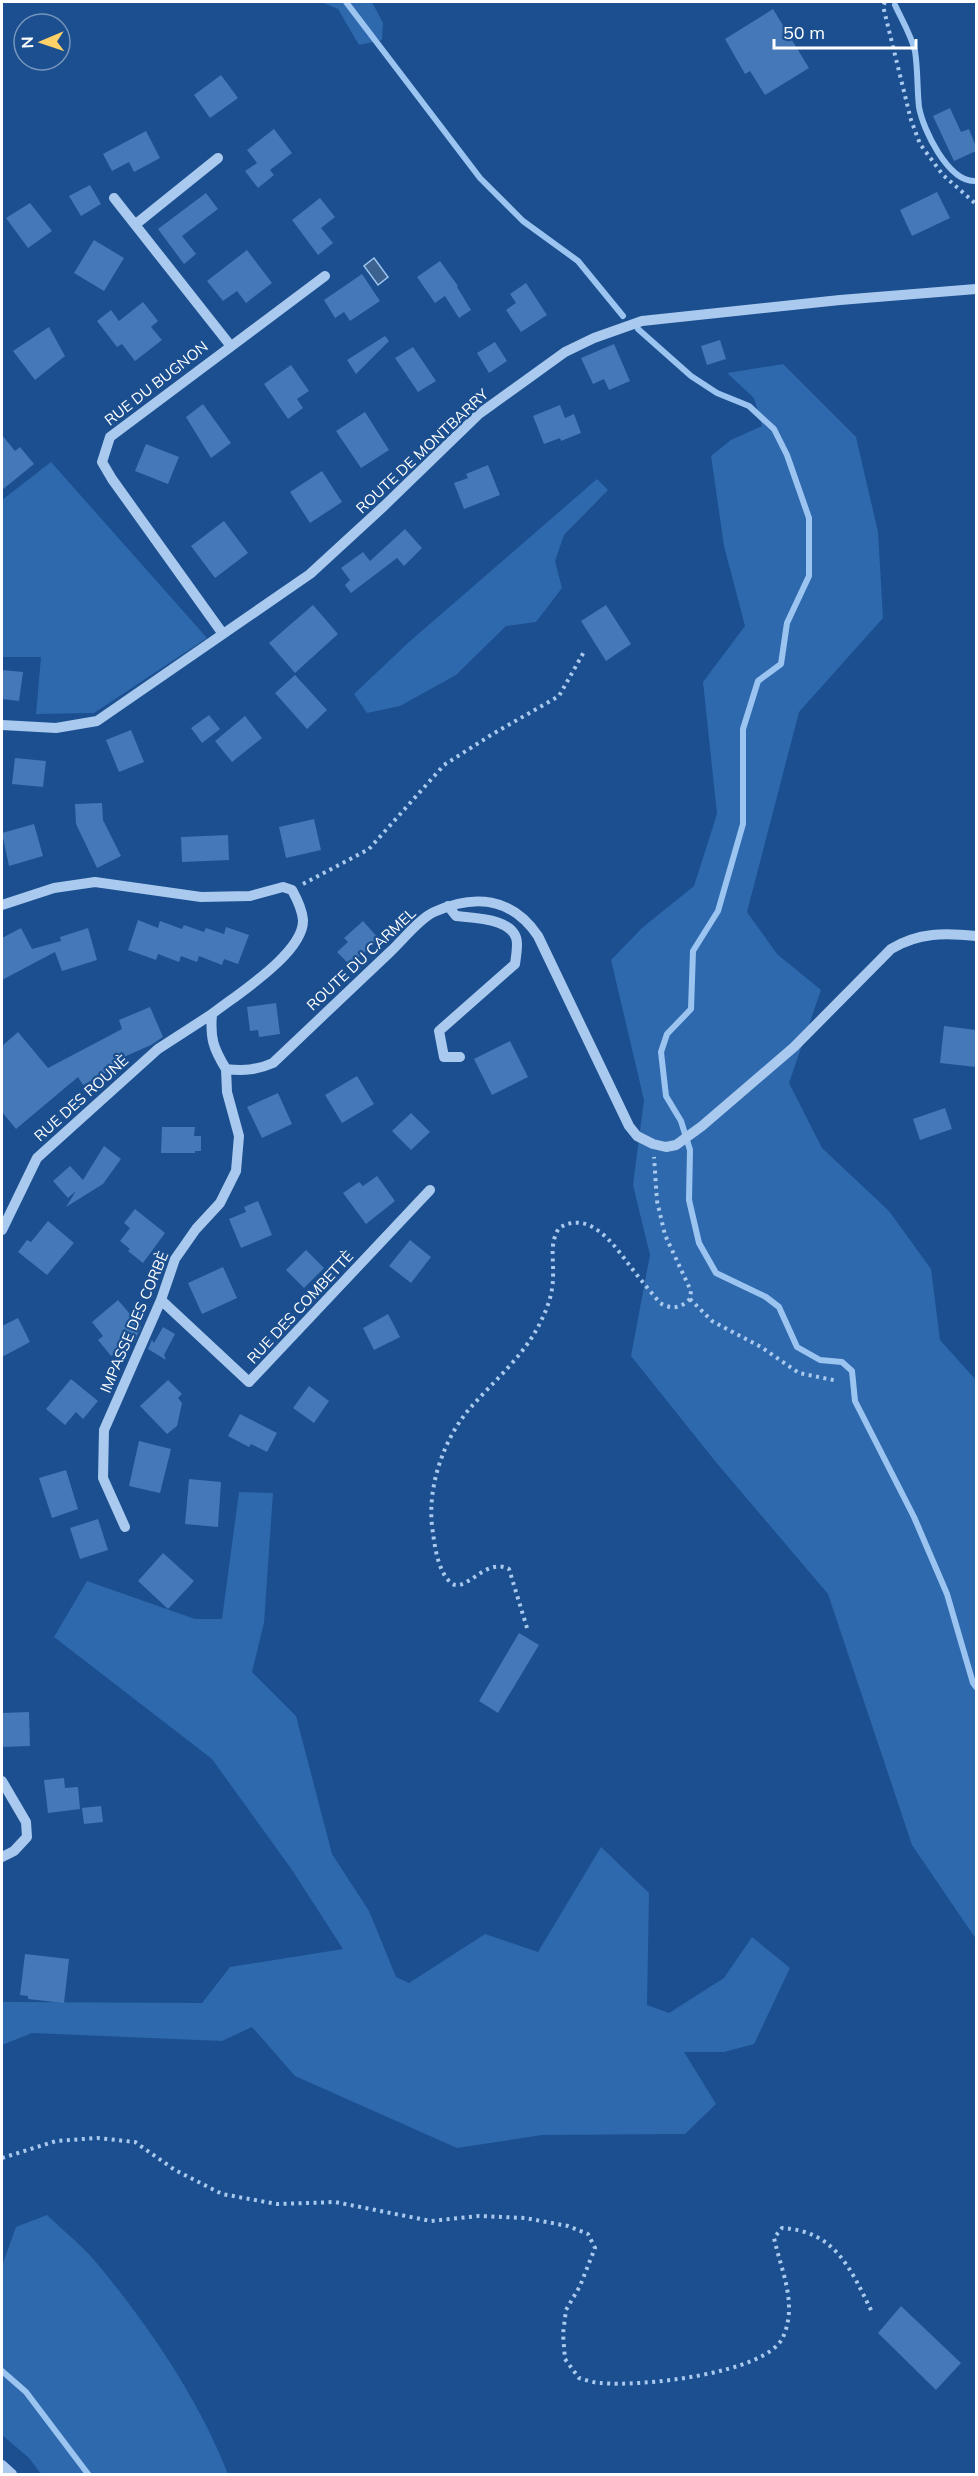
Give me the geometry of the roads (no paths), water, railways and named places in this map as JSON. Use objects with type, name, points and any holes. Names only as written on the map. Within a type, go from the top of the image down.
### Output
[{"type":"street","points":[[136,224],[218,158]]},
{"type":"street","points":[[114,198],[230,345]]},
{"type":"street","name":"RUE DU BUGNON","points":[[223,634],[112,480],[102,462],[110,437],[325,276]]},
{"type":"street","name":"ROUTE DE MONTBARRY","points":[[2,725],[56,728],[97,721],[310,574],[479,414],[565,352],[594,338],[642,321],[840,300],[976,289]]},
{"type":"street","points":[[2,904],[54,888],[95,882],[201,897],[250,896],[283,887],[292,890],[299,903],[303,922],[298,940],[283,958],[212,1014],[210,1034],[216,1053],[226,1069]]},
{"type":"street","name":"ROUTE DU CARMEL","points":[[226,1069],[260,1069],[273,1063],[431,913],[467,900],[484,901],[509,908],[529,922],[538,936],[629,1126],[637,1136],[653,1144],[666,1147],[676,1145],[702,1126],[794,1047],[891,949],[905,940],[926,934],[976,936]]},
{"type":"street","points":[[448,906],[456,916],[493,920],[510,929],[518,942],[515,964],[439,1031],[444,1057],[460,1057]]},
{"type":"street","name":"RUE DES ROUNÈ","points":[[2,1230],[37,1158],[158,1049],[212,1014]]},
{"type":"street","name":"IMPASSE DES CORBÈ","points":[[125,1527],[103,1478],[104,1430],[161,1300],[175,1259],[196,1229],[220,1203],[236,1171],[239,1136],[227,1092],[226,1069]]},
{"type":"street","name":"RUE DES COMBETTÈ","points":[[161,1300],[249,1382],[430,1190]]},
{"type":"street","points":[[2,1781],[26,1822],[27,1837],[14,1851],[2,1857]]},
{"type":"street","points":[[2,2465],[12,2475]]},
{"type":"waterway","points":[[346,2],[480,178],[523,221],[578,261],[623,316]]},
{"type":"waterway","points":[[895,5],[915,51],[919,107],[931,141],[955,173],[964,179],[974,181]]},
{"type":"waterway","points":[[638,329],[691,376],[717,393],[749,406],[774,429],[787,455],[809,518],[809,576],[787,623],[781,664],[758,681],[743,729],[743,824],[718,911],[693,951],[691,1009],[667,1034],[661,1052],[666,1096],[681,1121],[690,1150],[689,1200],[699,1243],[716,1273],[766,1297],[779,1307],[797,1347],[820,1360],[842,1362],[852,1371],[855,1401],[914,1517],[947,1594],[976,1687]]},
{"type":"waterway","points":[[2,2371],[26,2392],[88,2474]]}]
